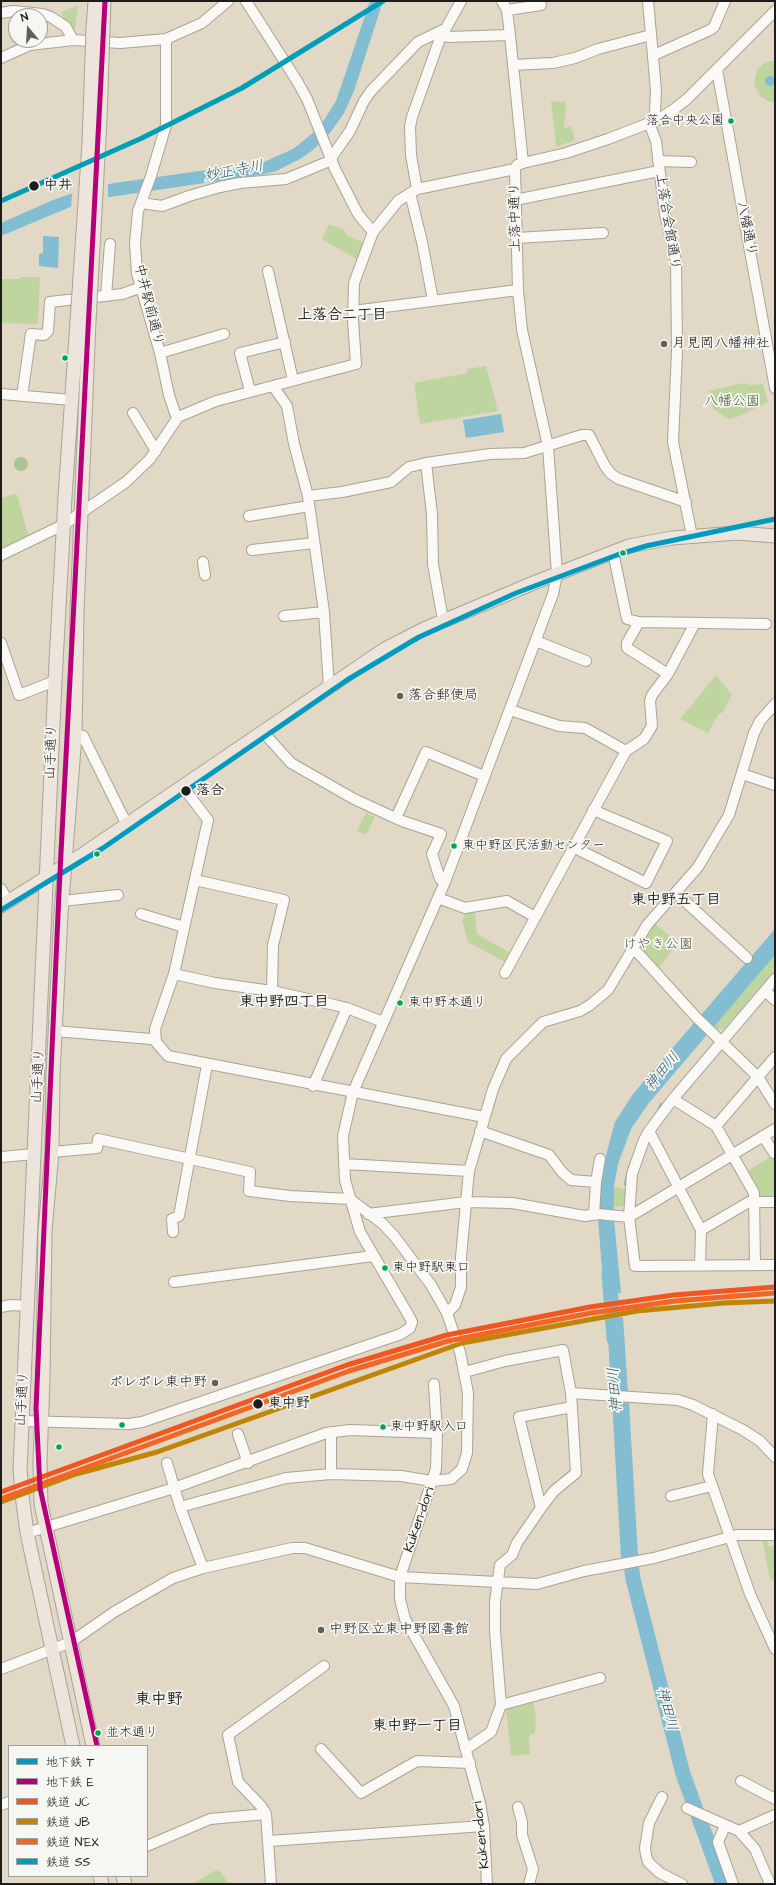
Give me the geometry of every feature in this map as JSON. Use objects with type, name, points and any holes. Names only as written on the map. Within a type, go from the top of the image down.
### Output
[{"type":"main road","name":"山手通り","points":[[93,1745],[45,1527],[40,1499],[40,1462],[45,1231],[52,1152],[55,1031],[62,900],[75,736],[77,612],[86,402],[83,322],[100,1]]},
{"type":"main road","name":"山手通り","points":[[73,1745],[47,1652],[22,1503],[20,1470],[29,1306],[46,878],[63,525],[72,400],[83,322]]},
{"type":"main road","points":[[72,400],[86,402]]},
{"type":"main road","points":[[4,904],[65,867],[128,825],[385,649],[443,620],[613,552],[656,540],[692,536],[747,533],[775,536]]},
{"type":"street","points":[[246,1],[297,81],[319,128],[335,169],[358,214],[373,232]]},
{"type":"street","points":[[433,300],[414,191],[410,127],[434,54],[444,31],[461,1]]},
{"type":"street","name":"上落合会館通り","points":[[648,1],[656,90],[653,121],[665,214],[676,261],[677,350],[673,442],[692,536]]},
{"type":"street","points":[[654,55],[714,27],[725,1]]},
{"type":"street","points":[[1,58],[30,45],[73,40],[120,42],[166,39],[202,23],[222,3]]},
{"type":"street","points":[[1,555],[63,525],[82,514],[126,482],[150,459],[178,417],[216,401],[356,364],[353,311],[354,283],[373,232],[398,201],[414,191],[519,166],[513,65],[510,35],[504,5],[541,5]]},
{"type":"street","points":[[1,13],[13,11],[42,14],[51,17],[66,27],[73,40]]},
{"type":"street","name":"上落中通り","points":[[41,1421],[129,1424],[142,1422],[401,1334],[410,1328],[412,1322],[360,1232],[345,1180],[343,1136],[353,1092],[445,882],[536,641],[553,594],[558,574],[548,446],[522,330],[518,290],[515,200],[519,166],[566,153],[653,121],[687,99],[775,11]]},
{"type":"street","points":[[444,31],[448,37],[510,35]]},
{"type":"street","points":[[141,203],[162,206],[220,187],[240,183],[286,179],[331,159],[350,131],[364,101],[371,91],[418,42],[444,31]]},
{"type":"street","points":[[513,65],[563,61],[651,34]]},
{"type":"street","name":"中井駅前通り","points":[[166,39],[166,125],[137,217],[135,243],[137,273],[160,353],[169,395],[175,413],[178,417]]},
{"type":"street","name":"八幡通り","points":[[716,70],[775,388]]},
{"type":"street","points":[[515,200],[659,166],[691,162]]},
{"type":"street","points":[[516,238],[603,233]]},
{"type":"street","points":[[106,296],[110,244]]},
{"type":"street","points":[[268,271],[293,380]]},
{"type":"street","points":[[22,396],[30,334],[44,335],[48,331],[50,302],[122,294],[142,287]]},
{"type":"street","points":[[353,311],[518,290]]},
{"type":"street","points":[[160,353],[224,334]]},
{"type":"street","points":[[250,391],[240,353],[285,342]]},
{"type":"street","points":[[273,386],[287,406],[294,444],[309,501],[324,612],[329,686]]},
{"type":"street","points":[[1,394],[72,400]]},
{"type":"street","points":[[133,414],[156,450]]},
{"type":"street","points":[[249,516],[342,492],[391,482],[409,467],[426,463],[490,454],[524,452],[582,435],[589,435],[605,466],[615,477],[636,486],[686,502]]},
{"type":"street","points":[[426,463],[432,514],[433,564],[443,620]]},
{"type":"street","points":[[252,550],[314,543]]},
{"type":"street","points":[[613,552],[625,615],[630,620],[639,622],[766,624]]},
{"type":"street","points":[[203,562],[205,575]]},
{"type":"street","points":[[284,616],[324,612]]},
{"type":"street","points":[[639,622],[627,643],[627,648],[668,674]]},
{"type":"street","points":[[505,973],[626,751],[646,737],[652,726],[650,701],[652,695],[668,674],[695,623]]},
{"type":"street","points":[[536,641],[586,661]]},
{"type":"street","points":[[1,643],[19,695],[55,681]]},
{"type":"street","points":[[447,1313],[455,1305],[461,1287],[460,1257],[469,1171],[493,1089],[506,1059],[543,1022],[580,1011],[608,990],[647,925],[698,867],[729,815],[754,733],[760,721],[775,704]]},
{"type":"street","points":[[510,710],[559,726],[584,728],[626,751]]},
{"type":"street","points":[[263,732],[291,763],[354,799],[396,818],[441,834],[432,854],[440,879],[445,882]]},
{"type":"street","points":[[75,736],[83,736],[128,825]]},
{"type":"street","points":[[396,818],[426,752],[484,776]]},
{"type":"street","points":[[742,774],[775,785]]},
{"type":"street","points":[[182,787],[208,820],[174,974],[161,1010],[155,1038],[156,1042],[168,1056],[313,1086],[353,1092],[484,1117]]},
{"type":"street","points":[[573,847],[646,883],[667,841],[593,810]]},
{"type":"street","points":[[195,880],[284,900],[273,944],[272,991]]},
{"type":"street","points":[[1,889],[4,904]]},
{"type":"street","points":[[676,893],[747,958]]},
{"type":"street","points":[[62,900],[118,896]]},
{"type":"street","points":[[438,898],[465,908],[507,901],[535,917]]},
{"type":"street","points":[[141,914],[184,927]]},
{"type":"street","points":[[632,950],[638,953],[657,972],[698,1019],[758,1077],[775,1104]]},
{"type":"street","points":[[174,974],[215,983],[272,991],[347,1008],[383,1022]]},
{"type":"street","points":[[775,979],[673,1099],[649,1131],[644,1140],[632,1174],[629,1217],[635,1266],[775,1265]]},
{"type":"street","points":[[765,991],[775,1000]]},
{"type":"street","points":[[313,1086],[347,1008]]},
{"type":"street","points":[[55,1031],[150,1039],[155,1038]]},
{"type":"street","points":[[716,1126],[775,1057]]},
{"type":"street","points":[[173,1232],[172,1219],[180,1216],[207,1065]]},
{"type":"street","points":[[673,1099],[716,1126],[754,1193],[755,1265]]},
{"type":"street","points":[[368,1214],[466,1202],[512,1203],[585,1216],[596,1215],[629,1217],[775,1129]]},
{"type":"street","points":[[480,1131],[549,1155],[570,1180],[596,1182]]},
{"type":"street","points":[[649,1131],[701,1230],[700,1265]]},
{"type":"street","points":[[763,1136],[774,1153]]},
{"type":"street","points":[[52,1152],[97,1148],[98,1139],[250,1172],[249,1191],[290,1196],[350,1199]]},
{"type":"street","points":[[1,1157],[35,1154]]},
{"type":"street","points":[[596,1215],[596,1182],[600,1159]]},
{"type":"street","points":[[344,1164],[469,1171]]},
{"type":"street","name":"Kuken-dori","points":[[350,1199],[383,1224],[400,1242],[442,1302],[447,1313],[465,1372],[468,1394],[468,1441],[465,1462],[462,1469],[451,1479],[432,1481],[400,1577],[400,1599],[405,1619],[450,1699],[466,1749],[480,1803],[484,1826],[487,1884]]},
{"type":"street","points":[[701,1230],[750,1202],[775,1202]]},
{"type":"street","points":[[174,1282],[373,1256]]},
{"type":"street","points":[[1,1307],[11,1305],[29,1306]]},
{"type":"street","points":[[465,1372],[505,1361],[563,1350],[571,1393],[576,1473],[554,1491],[517,1543],[512,1555],[500,1565],[496,1582],[495,1631],[501,1705],[491,1732],[466,1749]]},
{"type":"street","points":[[180,1506],[286,1478],[331,1474],[401,1476],[432,1481],[436,1469],[437,1433],[434,1384]]},
{"type":"street","points":[[571,1393],[611,1395],[629,1398],[678,1400],[713,1414],[743,1430],[760,1440],[775,1457]]},
{"type":"street","points":[[541,1508],[519,1417],[572,1407]]},
{"type":"street","points":[[713,1414],[708,1474],[750,1594],[775,1649]]},
{"type":"street","points":[[22,1421],[41,1421]]},
{"type":"street","points":[[27,1533],[174,1488],[331,1432],[350,1430],[437,1433]]},
{"type":"street","points":[[331,1432],[331,1474]]},
{"type":"street","points":[[238,1434],[248,1462]]},
{"type":"street","points":[[167,1463],[180,1506],[203,1568]]},
{"type":"street","points":[[671,1496],[712,1486]]},
{"type":"street","points":[[1,1669],[71,1642],[114,1612],[173,1578],[203,1568],[298,1547],[400,1577],[537,1584],[640,1560],[729,1536],[775,1534]]},
{"type":"street","points":[[271,1884],[266,1814],[261,1806],[238,1782],[228,1735],[324,1666]]},
{"type":"street","points":[[501,1705],[600,1678]]},
{"type":"street","points":[[321,1749],[361,1793],[417,1762],[470,1763]]},
{"type":"street","points":[[741,1781],[775,1799]]},
{"type":"street","points":[[662,1797],[650,1823],[645,1848],[646,1855],[648,1862],[660,1873],[682,1884]]},
{"type":"street","points":[[518,1807],[522,1822],[522,1836],[533,1868],[529,1884]]},
{"type":"street","points":[[686,1808],[739,1831],[755,1849],[770,1877]]},
{"type":"street","points":[[148,1846],[210,1819],[266,1814]]},
{"type":"street","points":[[739,1831],[775,1815]]},
{"type":"street","points":[[269,1841],[484,1826]]},
{"type":"street","points":[[725,1826],[718,1842],[733,1884]]},
{"type":"green space","points":[[78,5],[75,30],[62,17],[62,12]]},
{"type":"green space","points":[[769,61],[775,61],[775,102],[770,102],[761,97],[754,84],[757,70]]},
{"type":"green space","points":[[551,101],[566,102],[564,128],[571,126],[575,140],[556,147]]},
{"type":"green space","points":[[329,224],[344,230],[347,235],[364,243],[358,260],[322,239]]},
{"type":"green space","points":[[21,277],[40,277],[38,324],[1,323],[1,279],[21,279]]},
{"type":"green space","points":[[486,366],[498,411],[420,424],[414,383],[467,373],[467,369]]},
{"type":"green space","name":"八幡公園","points":[[744,383],[750,385],[763,384],[768,402],[737,417],[729,419],[713,409],[709,391]]},
{"type":"green space","points":[[18,457],[24,457],[28,461],[28,467],[24,471],[18,471],[14,467],[14,461]]},
{"type":"green space","points":[[14,494],[17,495],[29,538],[1,551],[1,498]]},
{"type":"green space","points":[[716,675],[732,695],[722,713],[719,713],[708,733],[680,719]]},
{"type":"green space","points":[[366,813],[375,817],[366,835],[357,831]]},
{"type":"green space","points":[[475,911],[477,934],[510,953],[505,962],[468,942],[462,920],[466,912]]},
{"type":"green space","name":"けやき公園","points":[[653,922],[678,943],[659,967],[638,947]]},
{"type":"green space","points":[[775,955],[775,970],[724,1029],[715,1030],[712,1028]]},
{"type":"green space","points":[[775,1154],[775,1199],[764,1199],[746,1172]]},
{"type":"green space","points":[[614,1186],[625,1189],[626,1206],[613,1207]]},
{"type":"green space","points":[[762,1537],[767,1537],[768,1546],[775,1546],[775,1579],[770,1581]]},
{"type":"green space","points":[[533,1701],[536,1717],[535,1733],[529,1735],[530,1754],[511,1756],[506,1708]]},
{"type":"green space","points":[[218,1869],[229,1884],[193,1884]]},
{"type":"water","name":"妙正寺川","points":[[370,1],[383,1],[354,91],[344,113],[330,133],[313,150],[300,159],[276,171],[265,174],[103,198],[75,205],[1,236],[1,223],[53,200],[82,190],[114,183],[264,162],[293,149],[319,128],[336,101]]},
{"type":"water","points":[[768,76],[772,76],[774,77],[774,85],[768,86],[765,83],[765,79]]},
{"type":"water","points":[[43,236],[59,237],[58,268],[39,266],[39,254],[43,253]]},
{"type":"water","points":[[501,414],[504,432],[466,438],[463,420]]},
{"type":"water","points":[[775,929],[775,955],[648,1104],[631,1129],[618,1164],[614,1186],[614,1212],[597,1211],[599,1181],[615,1122],[633,1094]]},
{"type":"water","points":[[598,1219],[614,1220],[621,1293],[604,1295]]},
{"type":"water","points":[[623,1317],[628,1392],[611,1391],[607,1319]]},
{"type":"water","points":[[612,1401],[629,1403],[638,1555],[621,1558]]},
{"type":"pier","points":[[108,182],[108,199],[71,209],[72,191]]},
{"type":"waterway","points":[[657,1113],[661,1104]]},
{"type":"waterway","points":[[625,1184],[629,1167]]},
{"type":"waterway","name":"神田川","points":[[609,1273],[614,1339]]},
{"type":"waterway","name":"神田川","points":[[629,1547],[633,1579],[683,1774],[723,1884]]},
{"type":"metro line","name":"E","points":[[97,1745],[40,1488],[36,1408],[59,892],[105,1]]},
{"type":"metro line","name":"T","points":[[1,910],[103,848],[347,680],[419,637],[516,593],[617,555],[646,546],[775,519]]},
{"type":"rail line","name":"SS","points":[[1,201],[142,138],[242,88],[383,1]]},
{"type":"rail line","name":"JC","points":[[1,1492],[347,1365],[447,1335],[590,1307],[674,1295],[775,1287]]},
{"type":"rail line","name":"N'EX","points":[[3,1498],[349,1371],[448,1341],[591,1313],[675,1301],[775,1293]]},
{"type":"rail line","name":"JB","points":[[1,1502],[76,1474],[157,1452],[462,1343],[637,1311],[724,1303],[775,1301]]},
{"type":"place","name":"落合中央公園","points":[[731,121]]},
{"type":"place","name":"中井","points":[[34,186]]},
{"type":"place","name":"月見岡八幡神社","points":[[664,344]]},
{"type":"place","name":"落合郵便局","points":[[400,696]]},
{"type":"place","name":"落合","points":[[186,791]]},
{"type":"place","name":"東中野区民活動センター","points":[[454,846]]},
{"type":"place","name":"東中野本通り","points":[[400,1003]]},
{"type":"place","name":"東中野駅東口","points":[[385,1268]]},
{"type":"place","name":"ポレポレ東中野","points":[[215,1383]]},
{"type":"place","name":"東中野","points":[[258,1404]]},
{"type":"place","name":"東中野駅入口","points":[[383,1427]]},
{"type":"place","name":"中野区立東中野図書館","points":[[321,1630]]},
{"type":"place","name":"並木通り","points":[[98,1733]]},
{"type":"district","name":"上落合二丁目","points":[[342,316]]},
{"type":"district","name":"東中野五丁目","points":[[676,901]]},
{"type":"district","name":"東中野四丁目","points":[[284,1003]]},
{"type":"district","name":"東中野","points":[[159,1701]]},
{"type":"district","name":"東中野一丁目","points":[[417,1727]]}]
